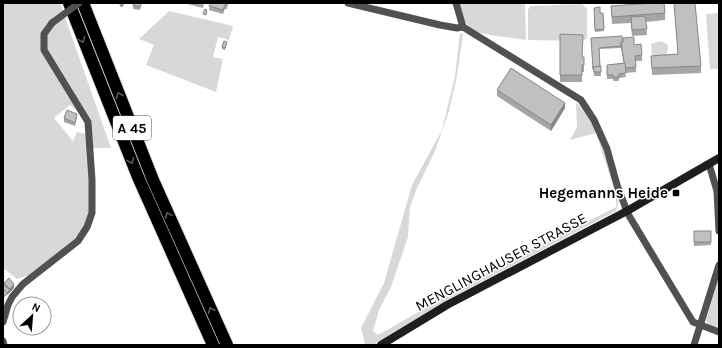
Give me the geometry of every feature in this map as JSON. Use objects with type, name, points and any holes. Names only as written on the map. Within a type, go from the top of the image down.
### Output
[{"type":"highway","name":"A 45","points":[[69,3],[138,177],[213,345]]},
{"type":"highway","name":"A 45","points":[[83,3],[153,180],[227,345]]},
{"type":"highway","points":[[198,313],[209,345]]},
{"type":"street","points":[[3,322],[12,297],[23,284],[78,241],[88,227],[92,213],[92,180],[88,122],[44,50],[44,34],[52,23],[79,3]]},
{"type":"street","points":[[348,3],[440,25],[457,28],[463,27],[581,100],[594,120],[607,149],[627,210],[693,322],[719,332]]},
{"type":"street","points":[[456,3],[463,27]]},
{"type":"street","name":"MENGLINGHAUSER STRASSE","points":[[381,345],[447,305],[627,210],[719,158]]},
{"type":"street","points":[[709,164],[717,191],[719,231]]},
{"type":"street","points":[[694,345],[719,265]]},
{"type":"street","points":[[3,341],[4,345]]},
{"type":"shaded area","points":[[3,3],[60,3],[111,148],[93,148],[89,121],[70,105],[54,118],[73,141],[77,132],[86,134],[89,153],[89,217],[81,232],[69,246],[33,274],[17,279],[3,268]]},
{"type":"shaded area","points":[[458,3],[525,3],[526,40],[490,35],[473,30],[465,21]]},
{"type":"shaded area","points":[[582,4],[587,9],[587,38],[583,41],[528,40],[528,10],[530,6]]},
{"type":"shaded area","points":[[169,11],[233,26],[229,40],[218,37],[213,57],[223,59],[216,92],[146,65],[154,45],[139,39]]},
{"type":"shaded area","points":[[719,13],[719,69],[710,69],[706,14]]},
{"type":"shaded area","points":[[460,33],[463,34],[457,76],[449,111],[435,151],[417,188],[410,207],[408,237],[391,287],[379,310],[373,331],[378,335],[496,268],[616,207],[616,195],[596,133],[570,140],[577,127],[577,103],[593,124],[604,148],[619,199],[616,211],[447,300],[373,345],[362,345],[365,343],[361,328],[384,283],[412,185],[442,130],[455,76]]},
{"type":"shaded area","points":[[660,41],[667,44],[668,49],[666,56],[656,57],[652,55],[651,44]]},
{"type":"shaded area","points":[[719,277],[719,328],[708,324],[706,320]]},
{"type":"building","points":[[133,3],[141,3],[140,7],[133,5]]},
{"type":"building","points":[[210,3],[228,3],[225,5],[223,10],[209,6]]},
{"type":"building","points":[[664,3],[665,13],[612,17],[611,6]]},
{"type":"building","points":[[674,3],[695,3],[701,66],[652,68],[651,56],[678,54]]},
{"type":"building","points":[[600,7],[600,13],[603,13],[604,29],[595,30],[594,8]]},
{"type":"building","points":[[205,9],[207,10],[206,15],[203,14]]},
{"type":"building","points":[[645,16],[647,29],[632,30],[631,17]]},
{"type":"building","points":[[560,34],[583,35],[582,57],[584,57],[584,65],[582,65],[582,75],[560,75]]},
{"type":"building","points":[[622,36],[623,42],[621,42],[621,46],[599,48],[600,66],[593,67],[593,69],[591,38]]},
{"type":"building","points":[[634,37],[634,45],[641,44],[642,55],[635,56],[636,67],[625,68],[621,42],[623,42],[623,38]]},
{"type":"building","points":[[224,41],[227,42],[225,48],[222,47]]},
{"type":"building","points":[[625,63],[626,73],[619,74],[619,77],[607,75],[607,65]]},
{"type":"building","points":[[601,66],[601,72],[594,72],[593,67]]},
{"type":"building","points":[[511,68],[565,103],[551,125],[497,90]]},
{"type":"building","points":[[67,110],[77,114],[75,123],[64,118]]},
{"type":"building","points":[[694,231],[711,231],[711,242],[694,242]]},
{"type":"building","points":[[9,278],[14,284],[10,289],[4,283]]},
{"type":"building","points":[[4,285],[10,290],[7,293],[3,289]]},
{"type":"place","name":"Hegemanns Heide","points":[[676,193]]}]
